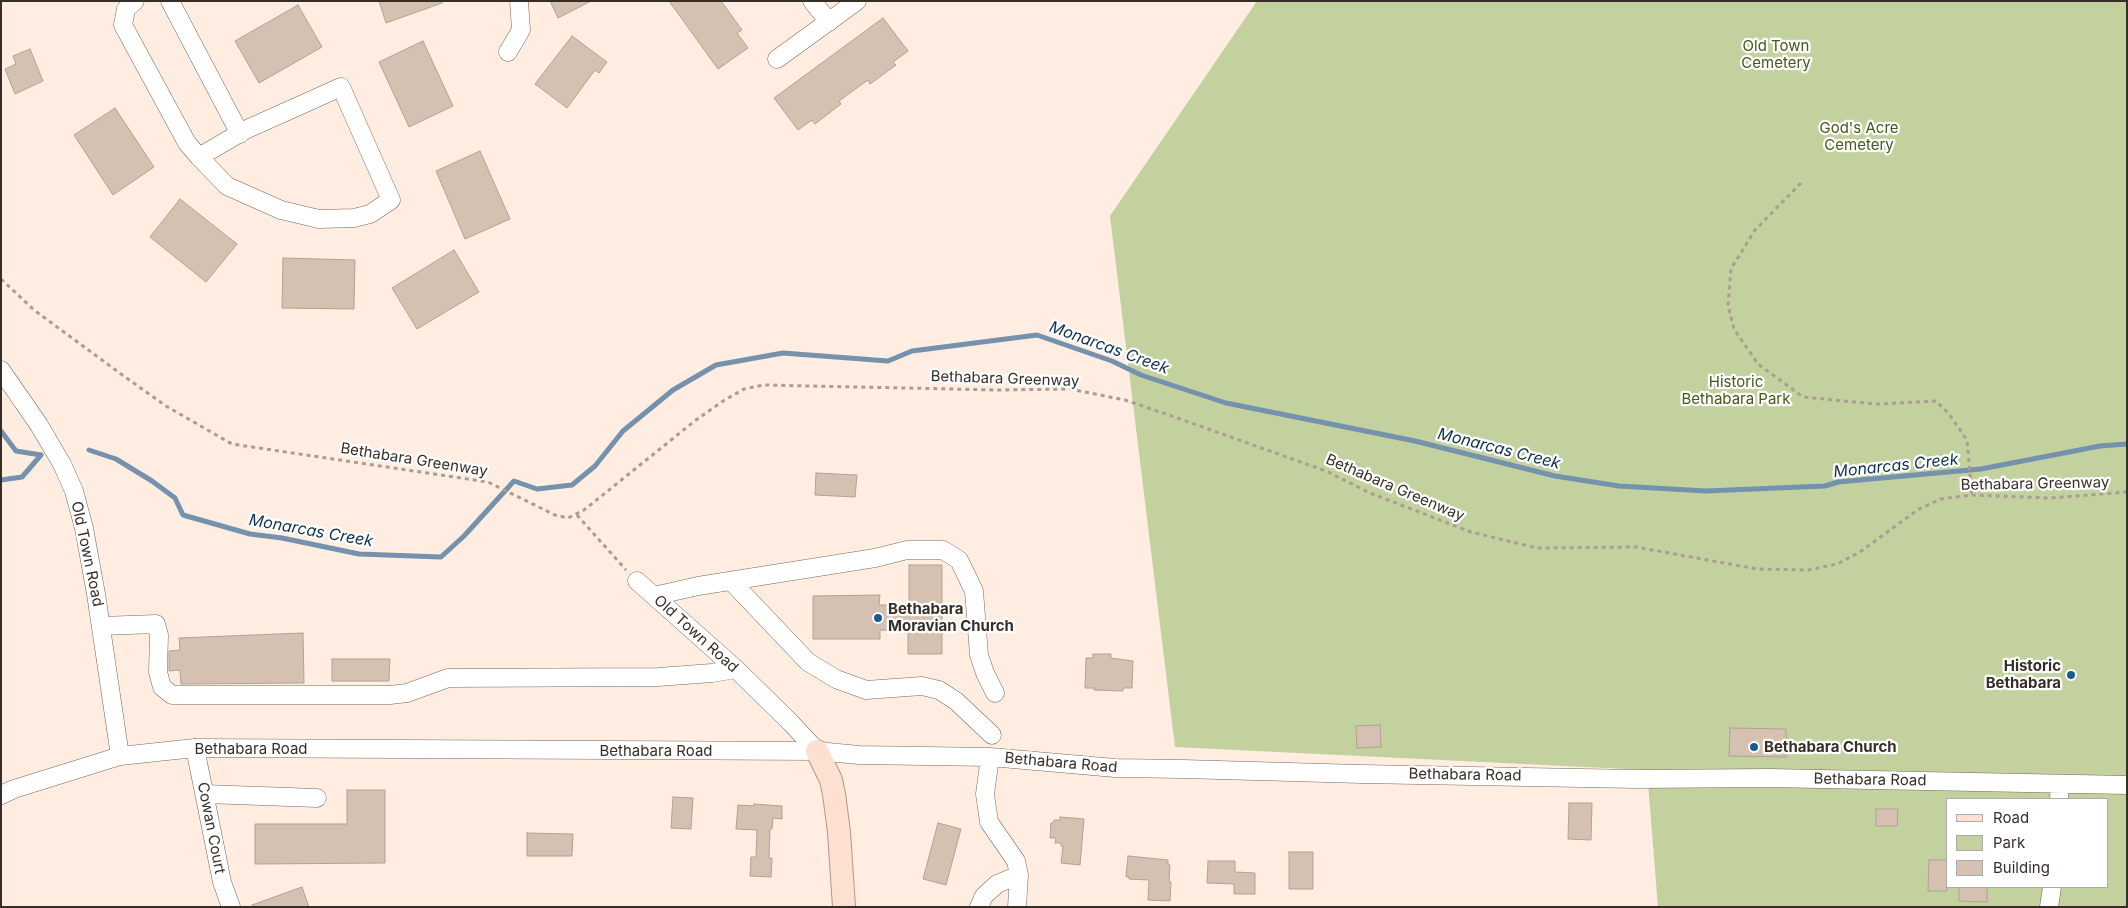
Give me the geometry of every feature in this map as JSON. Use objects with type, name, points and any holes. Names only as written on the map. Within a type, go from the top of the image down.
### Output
[{"type":"main road","points":[[818,752],[831,780],[834,794],[839,832],[844,907]]},
{"type":"street","points":[[135,1],[126,9],[122,24],[186,143],[199,157],[227,186],[281,210],[319,218],[354,218],[370,214],[391,200],[341,87],[240,134],[199,157]]},
{"type":"street","points":[[170,1],[240,134]]},
{"type":"street","points":[[508,52],[521,30],[519,1]]},
{"type":"street","points":[[812,1],[829,22]]},
{"type":"street","points":[[776,60],[857,1]]},
{"type":"street","name":"Old Town Road","points":[[1,370],[39,425],[62,464],[74,492],[84,528],[101,626],[120,756]]},
{"type":"street","points":[[654,596],[731,581],[875,558],[907,550],[943,550],[959,560],[974,592],[979,655],[995,693]]},
{"type":"street","name":"Old Town Road","points":[[637,580],[736,669],[791,722],[818,752]]},
{"type":"street","points":[[731,581],[808,662],[836,679],[866,690],[922,686],[939,690],[956,701],[992,735]]},
{"type":"street","points":[[101,626],[156,624],[159,635],[158,672],[162,687],[172,695],[390,695],[407,692],[448,678],[658,677],[712,674],[736,669]]},
{"type":"street","name":"Bethabara Road","points":[[1,795],[14,789],[120,756],[195,748],[818,752],[859,755],[990,757],[1115,768],[1361,774],[1770,778],[2059,792],[2127,786]]},
{"type":"street","name":"Cowan Court","points":[[195,748],[222,882],[231,907]]},
{"type":"street","points":[[990,757],[985,794],[989,822],[1016,861],[1019,875],[1017,907]]},
{"type":"street","points":[[204,794],[317,798]]},
{"type":"street","points":[[979,907],[984,896],[997,884],[1019,875]]},
{"type":"street","points":[[2049,907],[2052,888]]},
{"type":"path","points":[[1801,183],[1755,230],[1731,269],[1728,306],[1734,329],[1758,364],[1803,397],[1877,404],[1936,401],[1949,414],[1967,440],[1972,495]]},
{"type":"path","name":"Bethabara Greenway","points":[[1,279],[34,310],[121,374],[166,406],[232,444],[488,482],[555,515],[568,518],[577,515],[723,401],[744,389],[764,384],[998,390],[1070,389],[1125,400],[1169,414],[1326,471],[1370,494],[1471,532],[1537,548],[1636,548],[1757,569],[1808,570],[1837,564],[1860,552],[1918,509],[1941,499],[1972,495],[2050,498],[2127,492]]},
{"type":"path","points":[[577,515],[637,580]]},
{"type":"green space","name":"Historic Bethabara Park","points":[[1257,1],[2127,1],[2127,907],[1658,907],[1647,770],[1175,747],[1110,216]]},
{"type":"building","points":[[379,1],[442,1],[442,3],[386,23]]},
{"type":"building","points":[[550,1],[591,1],[558,18]]},
{"type":"building","points":[[669,1],[721,1],[742,30],[737,33],[748,48],[718,69]]},
{"type":"building","points":[[298,5],[322,47],[259,83],[235,41]]},
{"type":"building","points":[[883,18],[908,51],[893,62],[896,65],[870,84],[868,80],[839,101],[841,104],[815,124],[812,120],[798,130],[774,98]]},
{"type":"building","points":[[572,36],[607,62],[599,73],[595,70],[567,108],[535,84]]},
{"type":"building","points":[[423,41],[453,106],[409,127],[379,62]]},
{"type":"building","points":[[30,49],[43,81],[15,94],[5,69],[16,64],[13,56]]},
{"type":"building","points":[[115,108],[154,167],[113,195],[74,135]]},
{"type":"building","points":[[480,151],[510,219],[465,239],[436,171]]},
{"type":"building","points":[[180,199],[237,244],[206,282],[150,237]]},
{"type":"building","points":[[454,250],[479,292],[417,329],[392,288]]},
{"type":"building","points":[[283,258],[355,260],[354,309],[282,308]]},
{"type":"building","points":[[816,473],[857,475],[855,497],[815,495]]},
{"type":"building","name":"Bethabara Moravian Church","points":[[909,565],[942,565],[942,654],[908,654],[908,631],[880,630],[880,639],[813,639],[813,596],[880,595],[879,605],[909,605]]},
{"type":"building","points":[[303,633],[304,683],[181,684],[180,670],[169,671],[169,651],[180,650],[179,638]]},
{"type":"building","points":[[1093,654],[1111,654],[1111,658],[1133,661],[1132,688],[1123,688],[1123,691],[1085,688],[1086,658],[1093,658]]},
{"type":"building","points":[[332,659],[390,659],[389,681],[332,681]]},
{"type":"building","points":[[1380,725],[1381,747],[1357,748],[1356,726]]},
{"type":"building","points":[[1730,728],[1786,729],[1786,757],[1729,756]]},
{"type":"building","points":[[347,790],[385,790],[385,863],[255,864],[255,824],[347,824]]},
{"type":"building","points":[[673,797],[693,798],[691,829],[671,828]]},
{"type":"building","points":[[1569,803],[1592,803],[1591,840],[1568,839]]},
{"type":"building","points":[[754,804],[782,806],[782,819],[773,818],[772,829],[770,829],[769,858],[772,858],[771,877],[750,876],[751,857],[756,857],[757,830],[736,829],[738,805],[754,806]]},
{"type":"building","points":[[1876,809],[1898,809],[1897,826],[1876,826]]},
{"type":"building","points":[[1060,817],[1084,819],[1080,865],[1061,863],[1063,846],[1061,846],[1061,843],[1055,843],[1056,838],[1050,838],[1051,823],[1054,820],[1060,820]]},
{"type":"building","points":[[938,823],[961,829],[946,885],[923,879]]},
{"type":"building","points":[[527,833],[573,834],[572,856],[527,856]]},
{"type":"building","points":[[1289,852],[1313,852],[1313,889],[1289,889]]},
{"type":"building","points":[[1128,856],[1168,860],[1168,865],[1170,865],[1169,882],[1171,882],[1170,901],[1148,900],[1149,880],[1129,879],[1129,877],[1126,877]]},
{"type":"building","points":[[1929,860],[1946,860],[1947,891],[1928,891]]},
{"type":"building","points":[[1208,861],[1235,861],[1235,872],[1255,873],[1255,894],[1234,894],[1234,884],[1207,883]]},
{"type":"building","points":[[302,887],[309,907],[252,907],[252,905]]},
{"type":"building","points":[[1959,888],[1987,888],[1987,902],[1959,901]]},
{"type":"waterway","name":"Monarcas Creek","points":[[89,450],[116,459],[152,481],[175,498],[183,515],[250,534],[282,538],[359,554],[441,557],[464,536],[514,481],[537,489],[572,485],[595,466],[623,431],[673,390],[716,365],[783,353],[888,361],[912,351],[1037,335],[1112,361],[1141,375],[1226,403],[1415,441],[1555,476],[1619,486],[1706,491],[1825,486],[1838,482],[1981,469],[2100,446],[2127,444]]},
{"type":"waterway","points":[[1,431],[16,451],[41,455]]},
{"type":"waterway","name":"Monarcas Creek","points":[[1,480],[22,477],[41,455]]},
{"type":"place","name":"Bethabara Moravian Church","points":[[878,618]]},
{"type":"place","name":"Historic Bethabara","points":[[2071,675]]},
{"type":"place","name":"Bethabara Church","points":[[1754,747]]},
{"type":"park label","name":"Old Town Cemetery","points":[[1776,54]]},
{"type":"park label","name":"God's Acre Cemetery","points":[[1859,136]]}]
